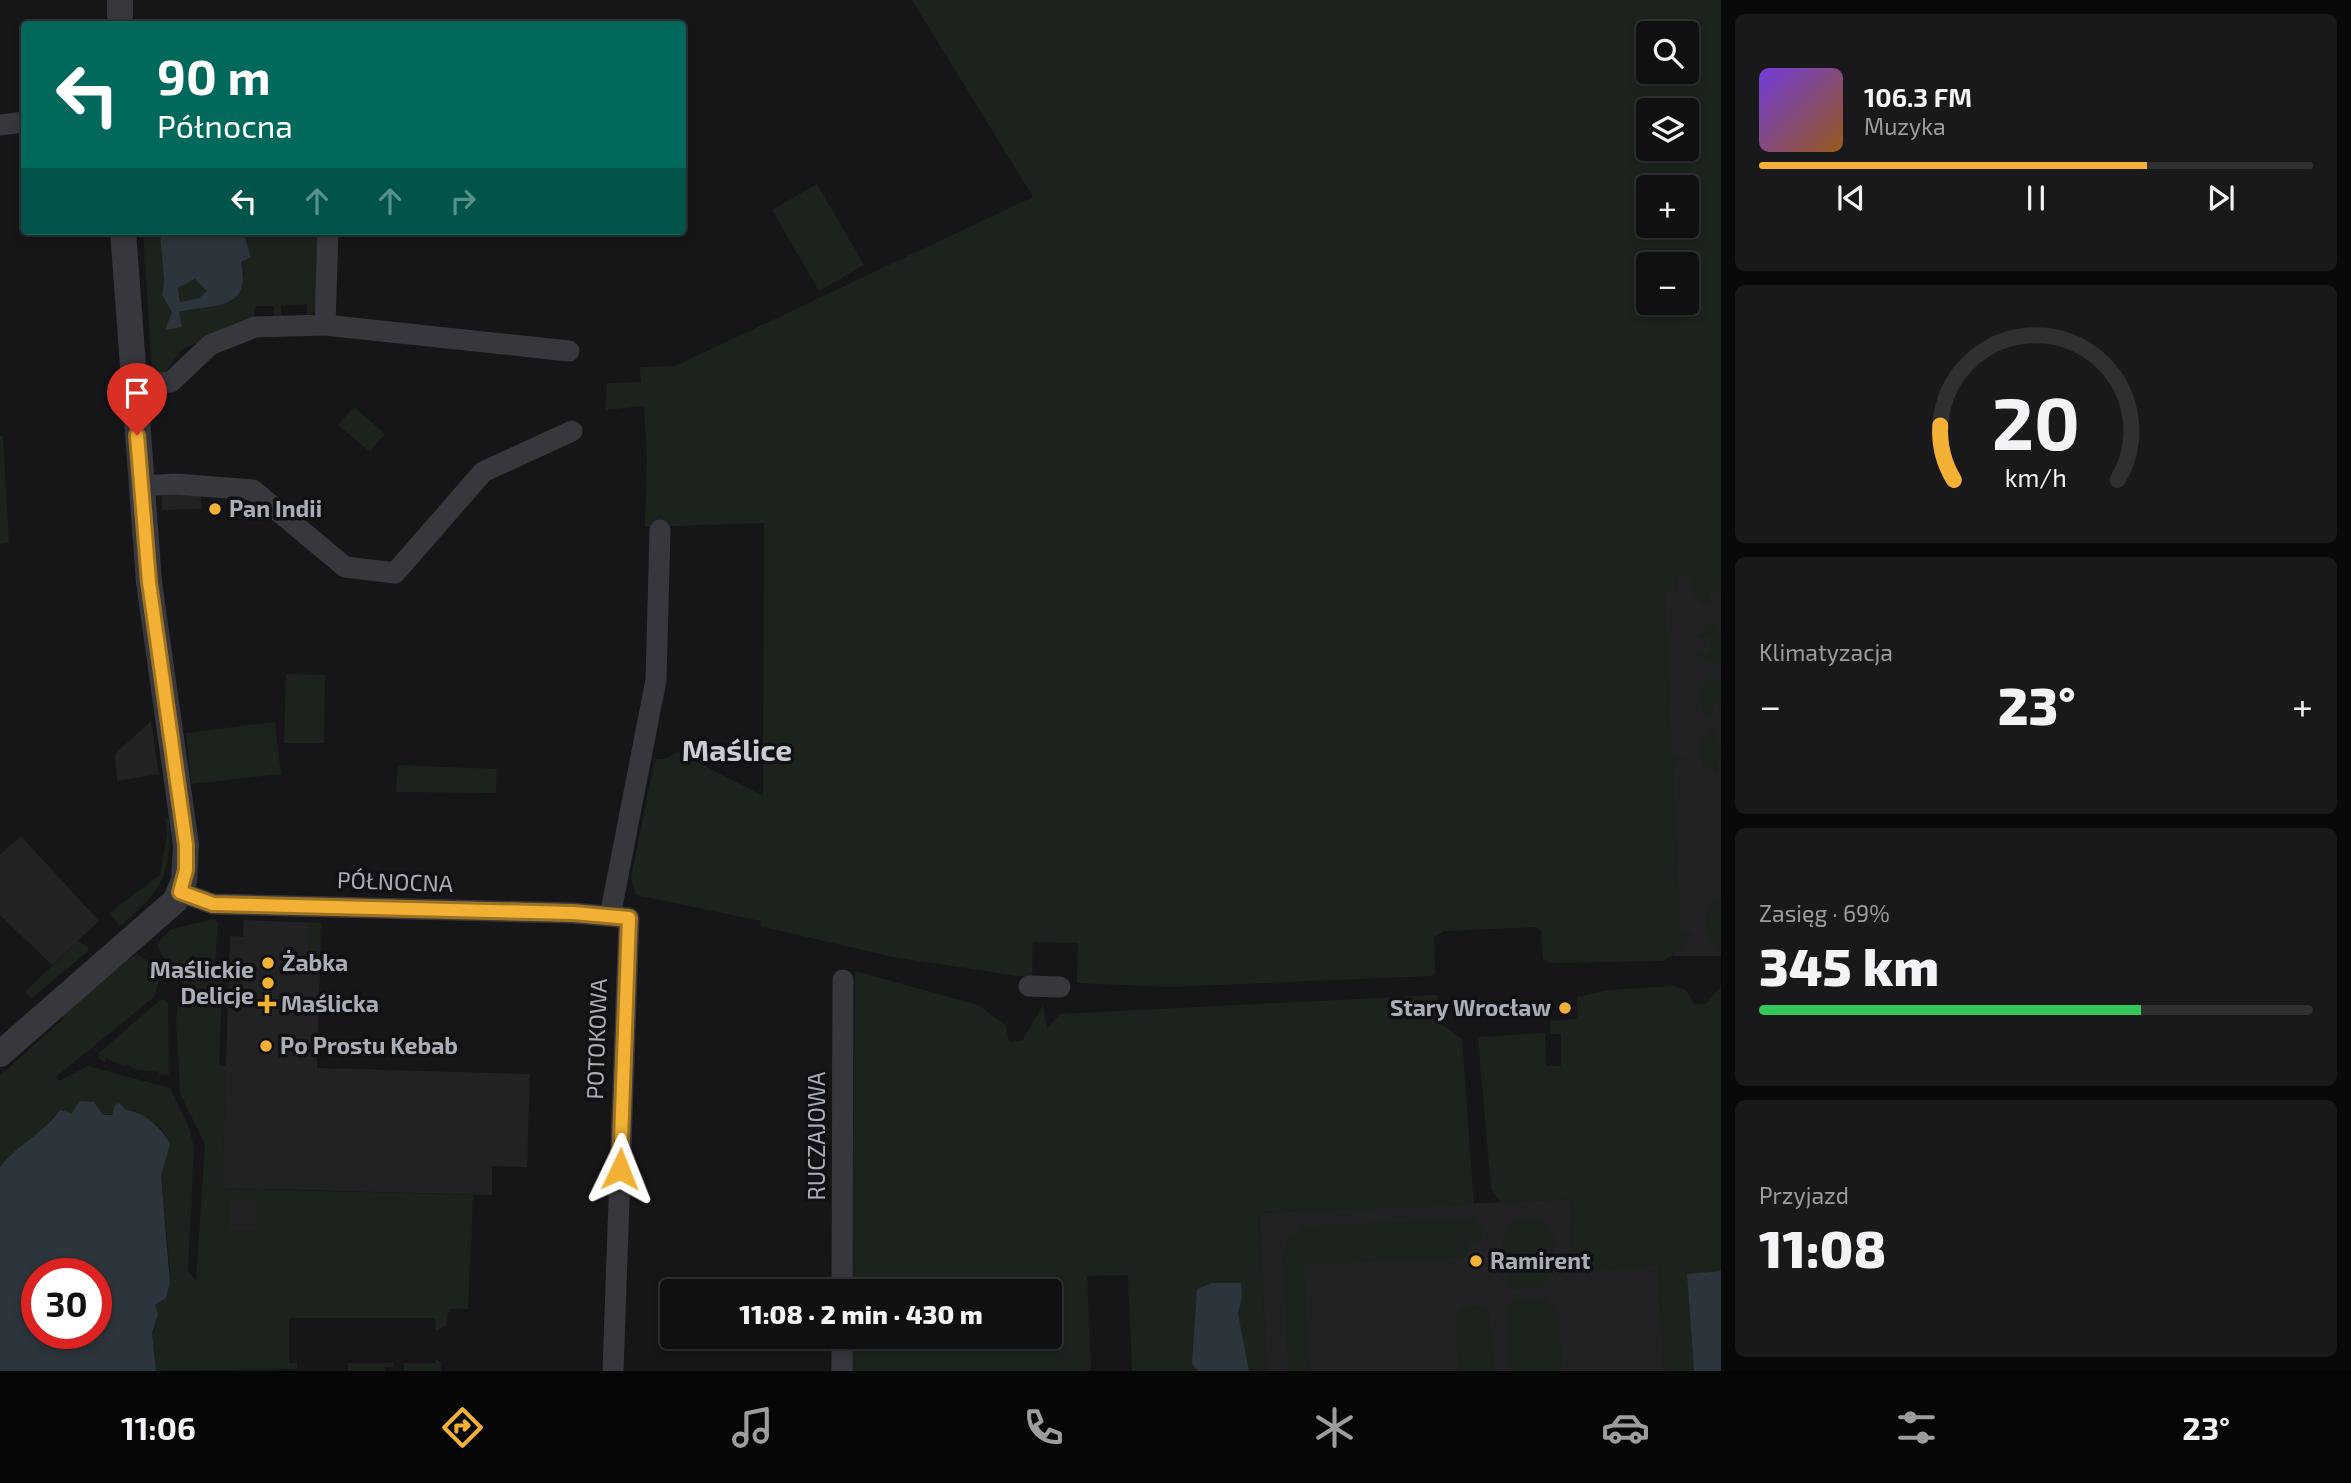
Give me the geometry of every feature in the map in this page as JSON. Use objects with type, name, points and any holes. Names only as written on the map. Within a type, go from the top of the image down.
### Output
[{"type":"street","points":[[120,0],[120,21]]},
{"type":"street","points":[[0,125],[21,122]]},
{"type":"street","points":[[0,1054],[163,911],[180,892],[186,870],[186,845],[149,582],[123,235]]},
{"type":"street","points":[[325,325],[328,235]]},
{"type":"street","points":[[133,384],[171,382],[210,345],[255,327],[325,325],[569,351]]},
{"type":"street","points":[[141,486],[176,484],[253,490],[345,567],[395,573],[483,472],[572,432]]},
{"type":"street","points":[[620,917],[655,688],[660,530]]},
{"type":"street","name":"PÓŁNOCNA","points":[[180,892],[213,904],[620,917]]},
{"type":"street","name":"POTOKOWA","points":[[613,1371],[620,917]]},
{"type":"street","name":"RUCZAJOWA","points":[[842,1279],[844,980]]},
{"type":"street","points":[[1029,986],[1060,987]]},
{"type":"street","points":[[842,1349],[842,1371]]},
{"type":"shaded area","points":[[912,0],[1721,0],[1721,591],[1710,591],[1711,604],[1704,605],[1694,595],[1692,577],[1677,577],[1678,591],[1665,592],[1672,756],[1686,758],[1673,762],[1681,932],[1693,932],[1680,950],[1663,961],[1550,963],[1543,959],[1541,931],[1536,927],[1444,931],[1434,937],[1435,973],[1432,976],[1168,987],[1077,983],[1078,943],[1033,942],[1032,978],[893,957],[760,926],[761,921],[636,895],[631,878],[655,759],[665,759],[678,752],[763,796],[764,523],[645,527],[647,457],[644,406],[605,410],[607,383],[641,382],[640,367],[675,366],[1033,197]]},
{"type":"shaded area","points":[[817,184],[864,265],[819,291],[772,210]]},
{"type":"shaded area","points":[[143,235],[160,235],[164,281],[162,294],[173,312],[170,320],[179,312],[232,302],[244,275],[241,261],[251,257],[244,235],[320,235],[316,310],[307,317],[307,304],[281,306],[281,318],[274,318],[274,306],[255,306],[254,319],[182,349],[164,373],[152,372]]},
{"type":"shaded area","points":[[160,235],[244,235],[251,257],[241,262],[241,289],[236,297],[228,302],[179,312],[182,327],[165,330],[172,312],[162,295],[164,281]],"holes":[[[195,279],[207,291],[199,298],[180,302],[178,288]]]},
{"type":"shaded area","points":[[196,279],[207,290],[199,298],[180,302],[178,288]]},
{"type":"shaded area","points":[[354,407],[385,434],[370,452],[338,425]]},
{"type":"shaded area","points":[[0,436],[3,436],[9,543],[0,544]]},
{"type":"shaded area","points":[[162,492],[201,494],[201,509],[162,510]]},
{"type":"shaded area","points":[[1721,573],[1721,956],[1673,956],[1678,933],[1661,575]]},
{"type":"shaded area","points":[[1715,621],[1716,634],[1721,634],[1721,663],[1709,663],[1696,652],[1709,652],[1709,638],[1696,638],[1707,624]]},
{"type":"shaded area","points":[[286,674],[325,675],[324,743],[284,743]]},
{"type":"shaded area","points":[[1709,680],[1721,680],[1721,704],[1713,704],[1713,717],[1704,713],[1698,696],[1703,684]]},
{"type":"shaded area","points":[[151,721],[159,774],[117,781],[115,754]]},
{"type":"shaded area","points":[[275,722],[281,774],[192,784],[186,733]]},
{"type":"shaded area","points":[[1715,731],[1716,744],[1721,744],[1718,772],[1703,766],[1699,744],[1708,733]]},
{"type":"shaded area","points":[[398,765],[497,769],[496,793],[396,792]]},
{"type":"shaded area","points":[[165,818],[169,819],[169,854],[161,880],[146,903],[120,926],[109,913],[160,875],[167,834]]},
{"type":"shaded area","points":[[21,836],[99,921],[52,965],[0,915],[0,855]]},
{"type":"shaded area","points":[[1721,897],[1721,952],[1709,936],[1706,921],[1712,901]]},
{"type":"shaded area","points":[[215,919],[218,923],[215,963],[180,969],[163,958],[157,944],[171,929]]},
{"type":"shaded area","points":[[244,920],[321,923],[317,1068],[530,1074],[527,1167],[492,1166],[492,1195],[222,1188],[230,936],[243,937]]},
{"type":"shaded area","points":[[309,922],[321,923],[319,967],[308,966]]},
{"type":"shaded area","points":[[78,941],[88,947],[88,951],[31,999],[25,992]]},
{"type":"shaded area","points":[[137,954],[150,962],[160,978],[154,997],[57,1076],[59,1081],[88,1066],[170,1088],[188,1125],[194,1147],[188,1271],[196,1281],[205,1144],[180,1093],[176,1019],[182,982],[187,976],[223,973],[219,1065],[226,1066],[222,1188],[473,1195],[468,1309],[449,1309],[446,1325],[436,1331],[435,1318],[289,1318],[289,1363],[297,1363],[297,1369],[156,1371],[152,1333],[157,1318],[155,1304],[170,1271],[161,1175],[170,1145],[161,1128],[134,1110],[103,1115],[94,1102],[72,1113],[60,1110],[0,1167],[0,1076],[62,1020],[66,1011],[115,968]],"holes":[[[229,1201],[256,1201],[256,1230],[228,1230]]]},
{"type":"shaded area","points":[[855,971],[978,1005],[1006,1026],[1009,1042],[1022,1041],[1043,1005],[1047,1029],[1060,1014],[1437,995],[1441,1024],[1462,1039],[1474,1205],[1259,1213],[1267,1371],[1249,1371],[1238,1313],[1242,1298],[1192,1364],[1198,1371],[1132,1371],[1128,1275],[1087,1276],[1091,1371],[851,1371],[852,1349],[1062,1349],[1062,1279],[852,1279]]},
{"type":"shaded area","points":[[1674,986],[1686,990],[1694,1004],[1706,1004],[1721,986],[1721,1271],[1687,1274],[1694,1371],[1664,1371],[1658,1265],[1581,1273],[1570,1243],[1572,1199],[1502,1203],[1491,1189],[1478,1037],[1545,1033],[1546,1066],[1561,1066],[1561,1034],[1550,1034],[1550,1021],[1578,1019],[1577,997],[1609,990]]},
{"type":"shaded area","points":[[160,1000],[165,1000],[168,1004],[169,1074],[158,1075],[159,1072],[134,1069],[126,1064],[125,1067],[106,1058],[105,1062],[99,1059],[99,1053]]},
{"type":"shaded area","points":[[80,1101],[94,1102],[103,1115],[112,1115],[115,1105],[119,1103],[126,1110],[152,1122],[170,1145],[161,1175],[170,1283],[166,1298],[155,1305],[158,1314],[152,1333],[156,1371],[0,1371],[0,1167],[60,1110],[72,1113]]},
{"type":"shaded area","points":[[1572,1199],[1570,1243],[1658,1265],[1664,1371],[1267,1371],[1259,1213]]},
{"type":"shaded area","points":[[229,1201],[256,1201],[256,1230],[228,1230]]},
{"type":"shaded area","points":[[1531,1218],[1545,1222],[1555,1239],[1554,1274],[1541,1287],[1512,1290],[1504,1274],[1502,1238],[1515,1222]]},
{"type":"shaded area","points":[[1475,1219],[1482,1229],[1483,1241],[1467,1242],[1467,1257],[1304,1265],[1309,1371],[1288,1371],[1283,1253],[1288,1236],[1305,1226]]},
{"type":"shaded area","points":[[1721,1271],[1721,1371],[1694,1371],[1687,1274]]},
{"type":"shaded area","points":[[1213,1283],[1241,1283],[1242,1298],[1238,1313],[1249,1371],[1198,1371],[1192,1364],[1197,1289]]},
{"type":"shaded area","points":[[1514,1299],[1545,1299],[1559,1310],[1562,1371],[1509,1371],[1508,1305]]},
{"type":"shaded area","points":[[1483,1306],[1489,1311],[1494,1371],[1458,1371],[1455,1320],[1462,1308]]},
{"type":"shaded area","points":[[436,1359],[442,1364],[441,1371],[404,1371],[404,1363],[435,1363]]},
{"type":"shaded area","points":[[348,1363],[393,1363],[393,1367],[385,1367],[385,1371],[348,1371]]},
{"type":"place","name":"Pan Indii","points":[[215,509]]},
{"type":"place","name":"Żabka","points":[[268,963]]},
{"type":"place","name":"Maślickie Delicje","points":[[268,983]]},
{"type":"place","name":"Maślicka","points":[[267,1004]]},
{"type":"place","name":"Stary Wrocław","points":[[1565,1008]]},
{"type":"place","name":"Po Prostu Kebab","points":[[266,1046]]},
{"type":"place","name":"Ramirent","points":[[1476,1261]]},
{"type":"district","name":"Maślice","points":[[737,751]]},
{"type":"route","points":[[137,435],[149,582],[186,845],[186,870],[180,892],[213,904],[573,913],[629,918],[620,1169]]}]
